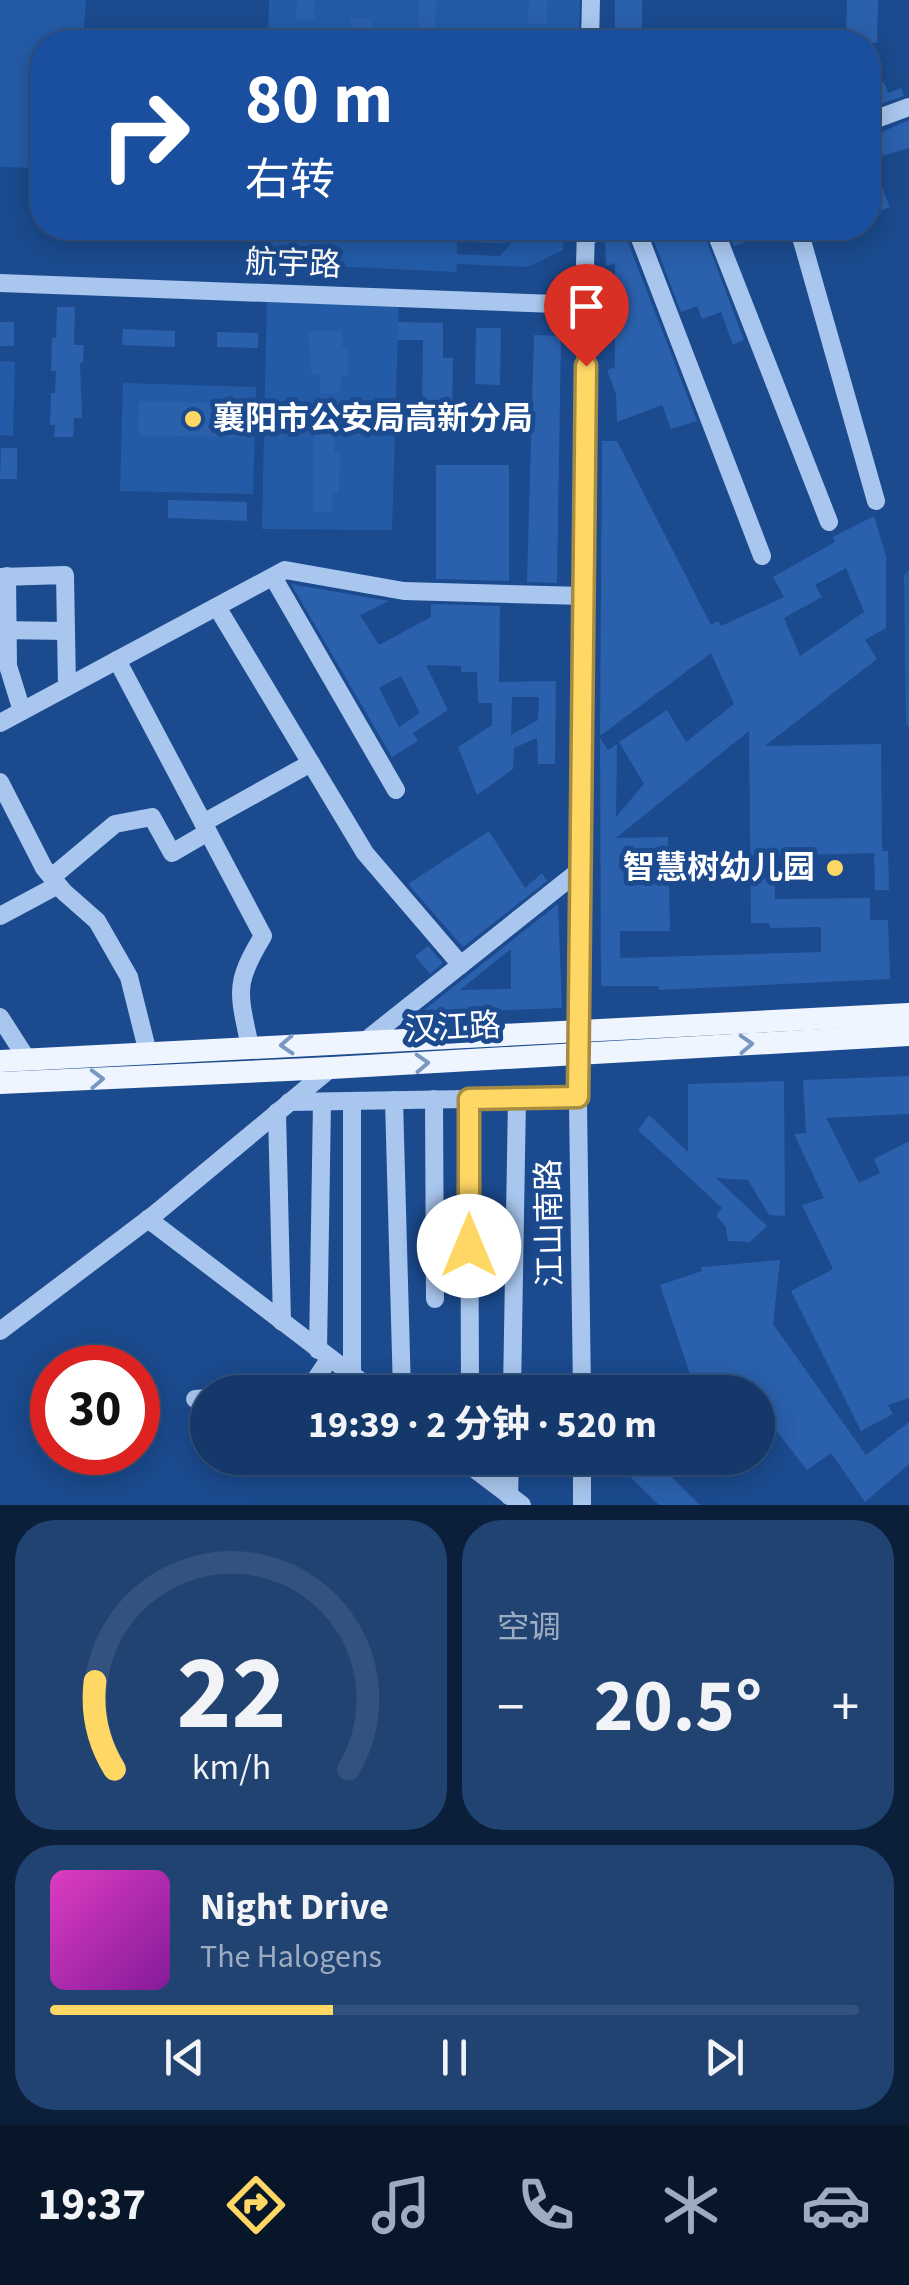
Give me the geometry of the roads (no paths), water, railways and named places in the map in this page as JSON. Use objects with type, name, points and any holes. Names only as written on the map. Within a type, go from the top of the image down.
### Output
[{"type":"main road","name":"汉江路","points":[[0,1083],[331,1068],[577,1042],[909,1014]]},
{"type":"main road","name":"汉江路","points":[[0,1061],[365,1041],[577,1042],[909,1034]]},
{"type":"street","points":[[590,30],[591,0]]},
{"type":"street","points":[[880,118],[909,107]]},
{"type":"street","name":"江山南路","points":[[582,1375],[577,1042],[588,397],[585,240]]},
{"type":"street","points":[[641,240],[762,556]]},
{"type":"street","points":[[719,240],[829,522]]},
{"type":"street","points":[[802,240],[876,500]]},
{"type":"street","name":"航宇路","points":[[0,283],[584,305]]},
{"type":"street","points":[[0,723],[286,570],[404,591],[584,596]]},
{"type":"street","points":[[22,711],[8,666],[4,576],[65,575],[67,687]]},
{"type":"street","points":[[272,577],[396,790]]},
{"type":"street","points":[[217,606],[365,853],[461,965]]},
{"type":"street","points":[[4,630],[66,631]]},
{"type":"street","points":[[117,660],[264,936],[241,974],[241,1002],[250,1047]]},
{"type":"street","points":[[0,916],[55,881],[115,824],[152,817],[172,854],[206,827],[310,762]]},
{"type":"street","points":[[0,782],[55,881],[97,921],[129,977],[148,1053]]},
{"type":"street","points":[[365,1041],[580,870]]},
{"type":"street","points":[[0,1017],[27,1059]]},
{"type":"street","points":[[0,1331],[148,1219],[331,1068]]},
{"type":"street","points":[[283,1107],[322,1102],[578,1097]]},
{"type":"street","points":[[512,1375],[517,1098]]},
{"type":"street","points":[[469,1099],[470,1375]]},
{"type":"street","points":[[394,1100],[402,1375]]},
{"type":"street","points":[[434,1100],[434,1299]]},
{"type":"street","points":[[352,1101],[352,1375]]},
{"type":"street","points":[[315,1375],[324,1354],[322,1102]]},
{"type":"street","points":[[282,1322],[283,1107]]},
{"type":"street","points":[[148,1219],[352,1375]]},
{"type":"street","points":[[485,1475],[516,1500]]},
{"type":"street","points":[[512,1475],[516,1500]]},
{"type":"street","points":[[582,1475],[582,1505]]},
{"type":"place","name":"襄阳市公安局高新分局","points":[[193,419]]},
{"type":"place","name":"智慧树幼儿园","points":[[835,868]]}]
